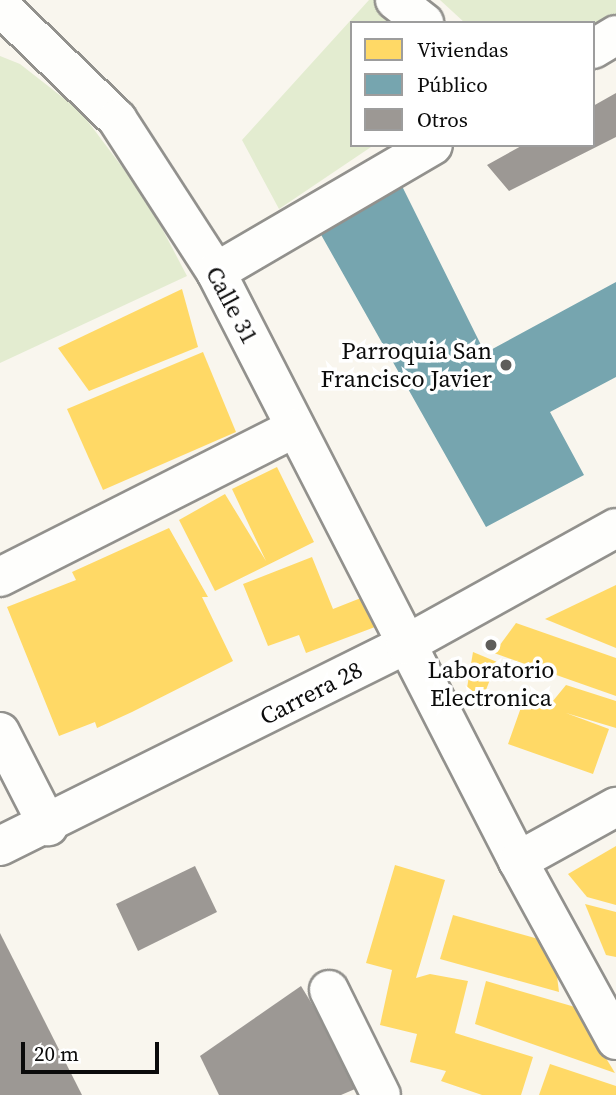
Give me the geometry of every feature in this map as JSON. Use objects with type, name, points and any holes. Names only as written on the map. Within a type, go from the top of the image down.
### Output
[{"type":"street","points":[[395,0],[422,21]]},
{"type":"street","name":"Calle 31","points":[[0,6],[117,119],[216,272],[405,645],[518,861],[616,1040]]},
{"type":"street","points":[[595,48],[616,35]]},
{"type":"street","points":[[216,272],[430,147]]},
{"type":"street","points":[[0,577],[295,428]]},
{"type":"street","name":"Carrera 28","points":[[0,846],[48,826],[405,645],[616,528]]},
{"type":"street","points":[[0,732],[48,826]]},
{"type":"street","points":[[518,861],[616,807]]},
{"type":"street","points":[[329,990],[380,1095]]},
{"type":"green space","points":[[369,0],[381,0],[408,21],[350,21],[350,147],[371,147],[279,209],[242,140]]},
{"type":"green space","points":[[440,0],[616,0],[616,17],[595,30],[595,21],[463,21]]},
{"type":"green space","points":[[0,56],[20,64],[80,111],[147,200],[187,276],[0,363]]},
{"type":"building: Viviendas","points":[[182,289],[198,347],[89,391],[58,348]]},
{"type":"building: Viviendas","points":[[203,352],[236,432],[103,490],[67,409]]},
{"type":"building: Viviendas","points":[[277,467],[314,542],[215,591],[179,520],[225,494],[266,561],[232,489]]},
{"type":"building: Viviendas","points":[[169,528],[208,597],[202,597],[233,661],[97,728],[95,722],[59,736],[7,607],[76,580],[72,572]]},
{"type":"building: Viviendas","points":[[312,557],[333,609],[371,594],[383,624],[306,653],[299,635],[268,646],[243,584]]},
{"type":"building: Viviendas","points":[[616,585],[616,648],[545,619]]},
{"type":"building: Viviendas","points":[[516,623],[616,658],[616,696],[494,653]]},
{"type":"building: Viviendas","points":[[473,652],[497,662],[480,705],[467,688]]},
{"type":"building: Viviendas","points":[[566,685],[616,701],[616,728],[566,713],[609,729],[593,774],[508,744],[524,699],[548,707]]},
{"type":"building: Viviendas","points":[[616,846],[616,905],[587,897],[568,874]]},
{"type":"building: Viviendas","points":[[395,865],[445,880],[416,978],[430,974],[468,981],[455,1033],[533,1057],[521,1095],[482,1095],[441,1081],[446,1071],[410,1062],[417,1034],[380,1025],[392,970],[366,963]]},
{"type":"building: Viviendas","points":[[585,904],[616,912],[616,957],[606,955]]},
{"type":"building: Viviendas","points":[[453,915],[553,943],[559,992],[440,959]]},
{"type":"building: Viviendas","points":[[486,981],[575,1007],[615,1073],[475,1024]]},
{"type":"building: Viviendas","points":[[550,1064],[616,1086],[616,1095],[539,1095]]},
{"type":"building: Público","name":"Parroquia San Francisco Javier","points":[[399,180],[485,353],[616,282],[616,377],[550,412],[584,475],[486,527],[315,224]]},
{"type":"building: Otros","points":[[616,93],[616,137],[509,191],[487,165],[519,147],[595,147],[595,105]]},
{"type":"building: Otros","points":[[195,866],[217,912],[138,951],[116,904]]},
{"type":"building: Otros","points":[[0,933],[82,1095],[0,1095]]},
{"type":"building: Otros","points":[[301,986],[362,1086],[341,1095],[219,1095],[200,1056]]},
{"type":"place","name":"Parroquia San Francisco Javier","points":[[506,365]]},
{"type":"place","name":"Laboratorio Electronica","points":[[491,645]]}]
